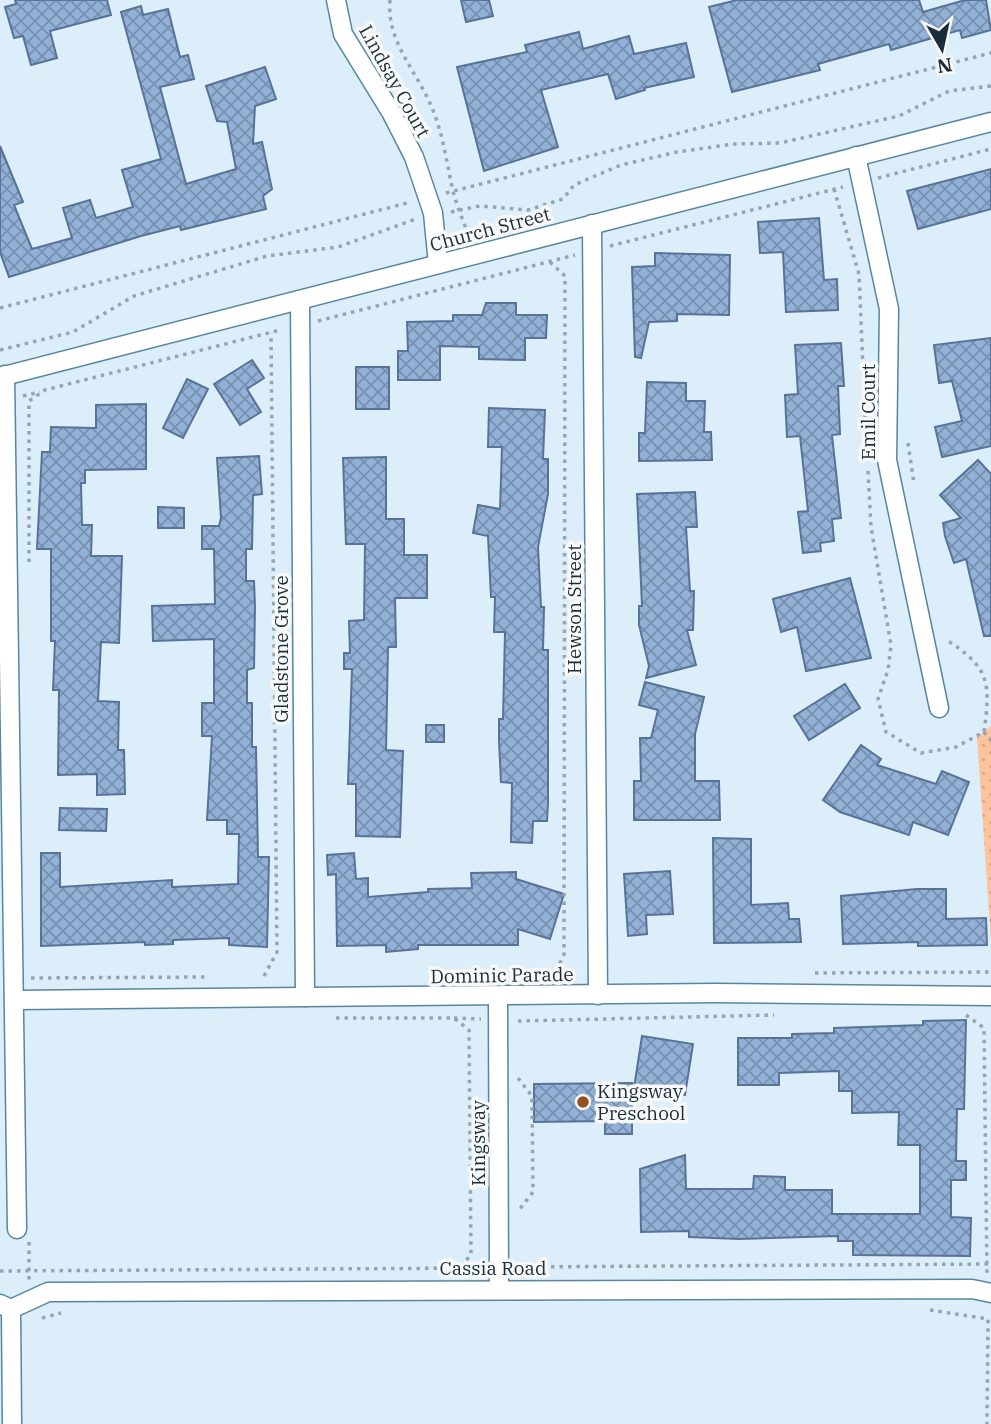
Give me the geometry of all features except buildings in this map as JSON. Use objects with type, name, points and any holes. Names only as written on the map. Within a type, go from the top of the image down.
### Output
[{"type":"street","name":"Lindsay Court","points":[[336,0],[343,34],[391,112],[414,157],[430,206],[438,264]]},
{"type":"street","name":"Church Street","points":[[3,376],[991,122]]},
{"type":"street","name":"Emil Court","points":[[856,156],[889,309],[887,460],[939,708]]},
{"type":"street","name":"Hewson Street","points":[[592,224],[598,995]]},
{"type":"street","name":"Gladstone Grove","points":[[300,301],[305,997]]},
{"type":"street","points":[[3,376],[17,1229]]},
{"type":"street","name":"Dominic Parade","points":[[14,1000],[598,995],[991,996]]},
{"type":"street","name":"Kingsway","points":[[498,997],[499,1289]]},
{"type":"street","name":"Cassia Road","points":[[6,1306],[48,1292],[972,1289],[989,1292]]},
{"type":"street","points":[[6,1306],[12,1424]]},
{"type":"path","points":[[390,0],[390,24],[398,47],[419,80],[434,112],[446,150],[453,192],[483,279]]},
{"type":"path","points":[[0,350],[73,332],[134,296],[267,256],[338,247],[430,206],[453,192],[991,53]]},
{"type":"path","points":[[0,309],[430,206],[460,211],[480,205],[528,210],[563,199],[574,185],[621,165],[677,152],[733,144],[780,143],[899,116],[949,91],[991,86]]},
{"type":"path","points":[[550,262],[565,276],[565,954],[555,974]]},
{"type":"path","points":[[264,976],[276,952],[271,332]]},
{"type":"path","points":[[984,732],[991,741]]},
{"type":"path","points":[[961,1012],[984,1028],[990,1319],[987,1424]]},
{"type":"path","points":[[518,1031],[518,1019],[781,1015]]},
{"type":"path","points":[[331,1018],[454,1018],[469,1030],[471,1255],[459,1268]]},
{"type":"path","points":[[518,1067],[517,1079],[532,1096],[533,1192],[519,1209],[519,1221]]},
{"type":"path","points":[[518,1267],[519,1256]]},
{"type":"path","points":[[0,1271],[29,1270]]},
{"type":"path","points":[[919,1308],[990,1319]]},
{"type":"path","points":[[39,1319],[73,1313]]},
{"type":"shaded area","points":[[991,726],[991,941],[977,737]]},
{"type":"place","name":"Kingsway Preschool","points":[[583,1102]]}]
